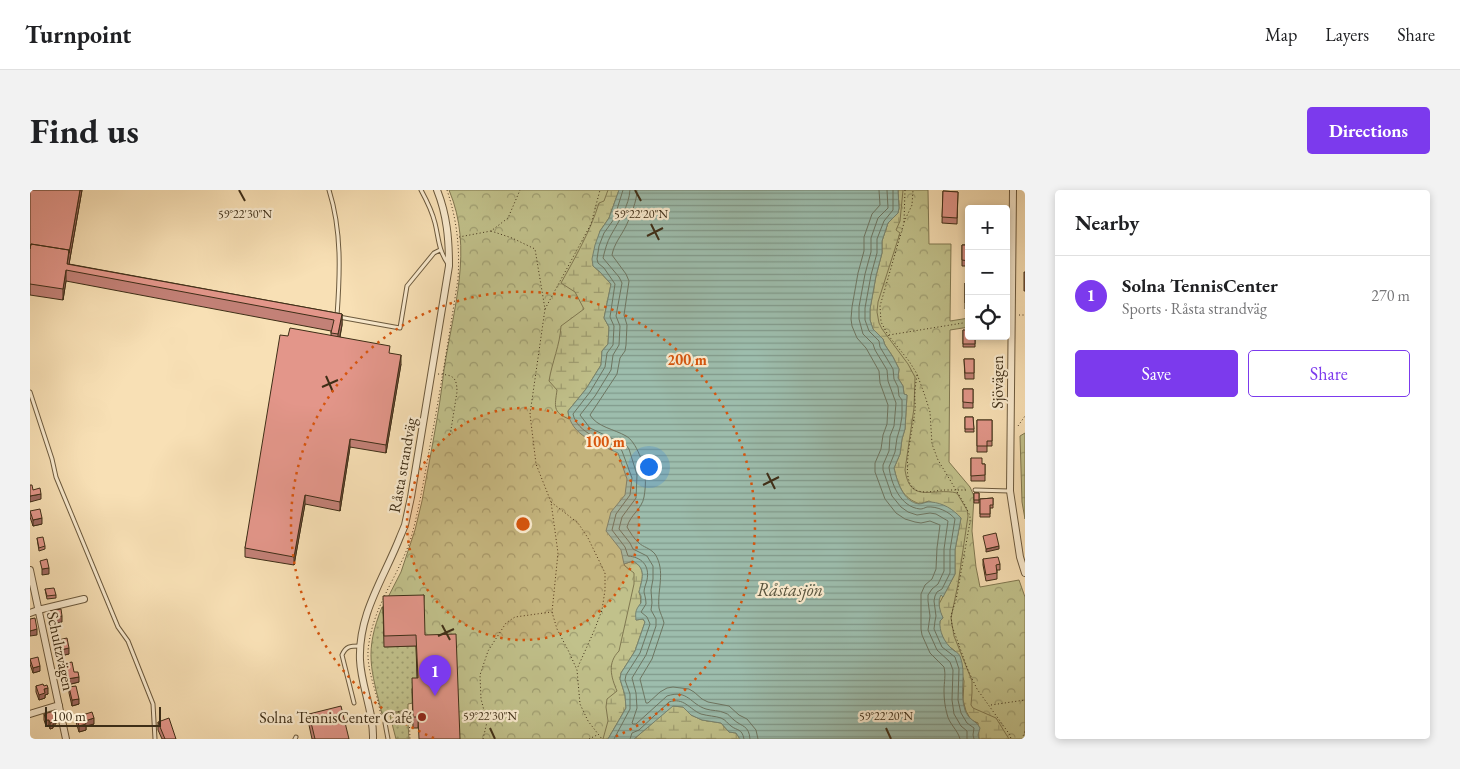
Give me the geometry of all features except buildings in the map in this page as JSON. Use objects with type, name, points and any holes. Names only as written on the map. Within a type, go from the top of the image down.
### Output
[{"type":"street","name":"Råsta strandväg","points":[[373,739],[372,723],[361,673],[360,646],[368,608],[405,525],[432,374],[450,266],[447,222],[437,190]]},
{"type":"street","name":"Sjövägen","points":[[1013,190],[1010,492],[1020,557],[1025,573]]},
{"type":"street","name":"Schultzvägen","points":[[30,570],[66,739]]},
{"type":"street","points":[[30,613],[84,599]]},
{"type":"street","points":[[30,714],[59,706]]},
{"type":"lane","points":[[329,190],[333,202],[339,242],[340,275],[337,317]]},
{"type":"lane","points":[[421,190],[428,203],[435,224],[440,250],[450,266]]},
{"type":"lane","points":[[332,316],[400,328],[407,286],[434,253],[440,250]]},
{"type":"lane","points":[[30,392],[56,477],[118,627],[128,641],[153,704],[155,739]]},
{"type":"lane","points":[[974,490],[1010,492]]},
{"type":"lane","points":[[354,703],[342,655],[345,649],[350,646],[360,646]]},
{"type":"lane","points":[[385,723],[388,739]]},
{"type":"path","points":[[458,237],[491,231],[508,218],[520,190]]},
{"type":"path","points":[[545,309],[591,224],[600,190]]},
{"type":"path","points":[[904,223],[905,190]]},
{"type":"path","points":[[913,190],[912,205],[904,223],[880,306],[881,322],[888,335],[917,374],[930,412],[932,444],[938,460],[970,516],[956,600],[951,616],[952,626],[977,689],[990,705],[1011,739]]},
{"type":"path","points":[[491,231],[535,249],[545,309],[530,414],[536,464],[551,502],[558,553],[552,612],[557,629],[577,670],[580,704],[588,721],[602,739]]},
{"type":"path","points":[[1018,315],[1025,315]]},
{"type":"path","points":[[888,335],[965,323]]},
{"type":"path","points":[[432,374],[449,375],[454,378],[457,384],[450,436]]},
{"type":"path","points":[[917,374],[914,396],[915,409],[910,435],[907,469],[909,481],[915,489],[928,492],[974,490]]},
{"type":"path","points":[[1017,426],[1025,416]]},
{"type":"path","points":[[551,502],[578,524],[598,557],[605,574],[602,610],[577,670]]},
{"type":"path","points":[[484,739],[486,722],[481,699],[480,675],[488,652],[506,623],[515,617],[552,612]]},
{"type":"path","points":[[990,705],[1025,700]]},
{"type":"path","points":[[381,715],[409,710],[410,739]]},
{"type":"path","points":[[1022,739],[1025,731]]},
{"type":"path","points":[[589,739],[598,735]]},
{"type":"green space","points":[[449,190],[928,190],[929,244],[951,244],[950,321],[965,319],[965,328],[950,330],[949,462],[970,487],[974,496],[972,531],[980,587],[1019,580],[1025,597],[1025,739],[459,739],[425,646],[383,607],[401,572],[415,530],[422,501],[459,279],[461,257],[460,234]]},
{"type":"green space","points":[[608,190],[619,190],[609,218],[600,231],[593,266],[611,284],[604,318],[609,327],[608,344],[602,351],[601,365],[586,389],[568,411],[569,419],[557,411],[555,404],[557,390],[549,381],[561,326],[584,309],[575,292],[561,283],[587,234],[599,203],[604,201]]},
{"type":"green space","points":[[898,190],[903,190],[900,221],[896,230],[900,233],[878,302],[877,312],[882,329],[908,364],[915,377],[914,408],[905,470],[912,488],[924,492],[957,493],[967,510],[968,516],[958,584],[951,618],[954,636],[972,681],[971,705],[973,708],[996,718],[1009,739],[979,739],[978,723],[971,720],[963,700],[964,681],[955,651],[946,644],[939,629],[940,621],[943,618],[939,604],[955,574],[955,550],[961,518],[929,501],[920,504],[909,498],[899,485],[894,468],[900,454],[905,429],[907,395],[904,394],[903,386],[898,378],[899,369],[893,357],[883,339],[873,329],[870,320],[870,309],[882,253],[882,241],[888,223],[898,213]]},
{"type":"green space","points":[[1025,433],[1025,519],[1022,502],[1020,436]]},
{"type":"green space","points":[[633,561],[642,571],[639,592],[641,599],[636,620],[643,619],[645,622],[635,651],[621,673],[620,679],[625,695],[626,708],[608,739],[603,739],[608,721],[607,699],[617,691],[611,670],[613,660],[619,651],[634,584],[634,573],[624,564]]},
{"type":"green space","points":[[382,607],[385,647],[416,646],[418,689],[413,703],[408,704],[408,710],[382,714],[372,672],[371,649],[376,623]]},
{"type":"green space","points":[[672,706],[683,707],[691,715],[702,720],[721,723],[729,732],[736,733],[740,739],[634,739]]},
{"type":"green space","points":[[400,712],[401,724],[408,723],[409,739],[396,739],[390,716]]},
{"type":"water","name":"Råstasjön","points":[[619,190],[898,190],[898,213],[888,223],[882,241],[882,253],[870,309],[870,320],[873,329],[883,339],[899,369],[898,378],[903,386],[904,394],[907,395],[905,429],[900,454],[894,468],[899,485],[905,495],[913,502],[919,504],[930,502],[944,505],[961,518],[955,550],[955,574],[939,601],[943,618],[940,621],[940,625],[944,640],[960,656],[963,670],[963,703],[967,714],[980,728],[979,739],[740,739],[736,733],[729,732],[721,723],[702,720],[691,715],[683,707],[673,706],[634,739],[608,739],[626,708],[625,695],[620,679],[621,673],[635,651],[645,622],[643,619],[636,620],[636,611],[641,603],[639,592],[642,571],[633,561],[624,564],[621,550],[606,531],[611,512],[625,495],[627,479],[618,453],[580,433],[570,420],[568,411],[586,389],[601,365],[602,351],[608,344],[609,327],[604,318],[611,284],[593,266],[592,259],[600,231],[609,218]]},
{"type":"place","name":"Solna TennisCenter","points":[[435,696]]},
{"type":"place","name":"Solna TennisCenter Café","points":[[422,717]]}]
